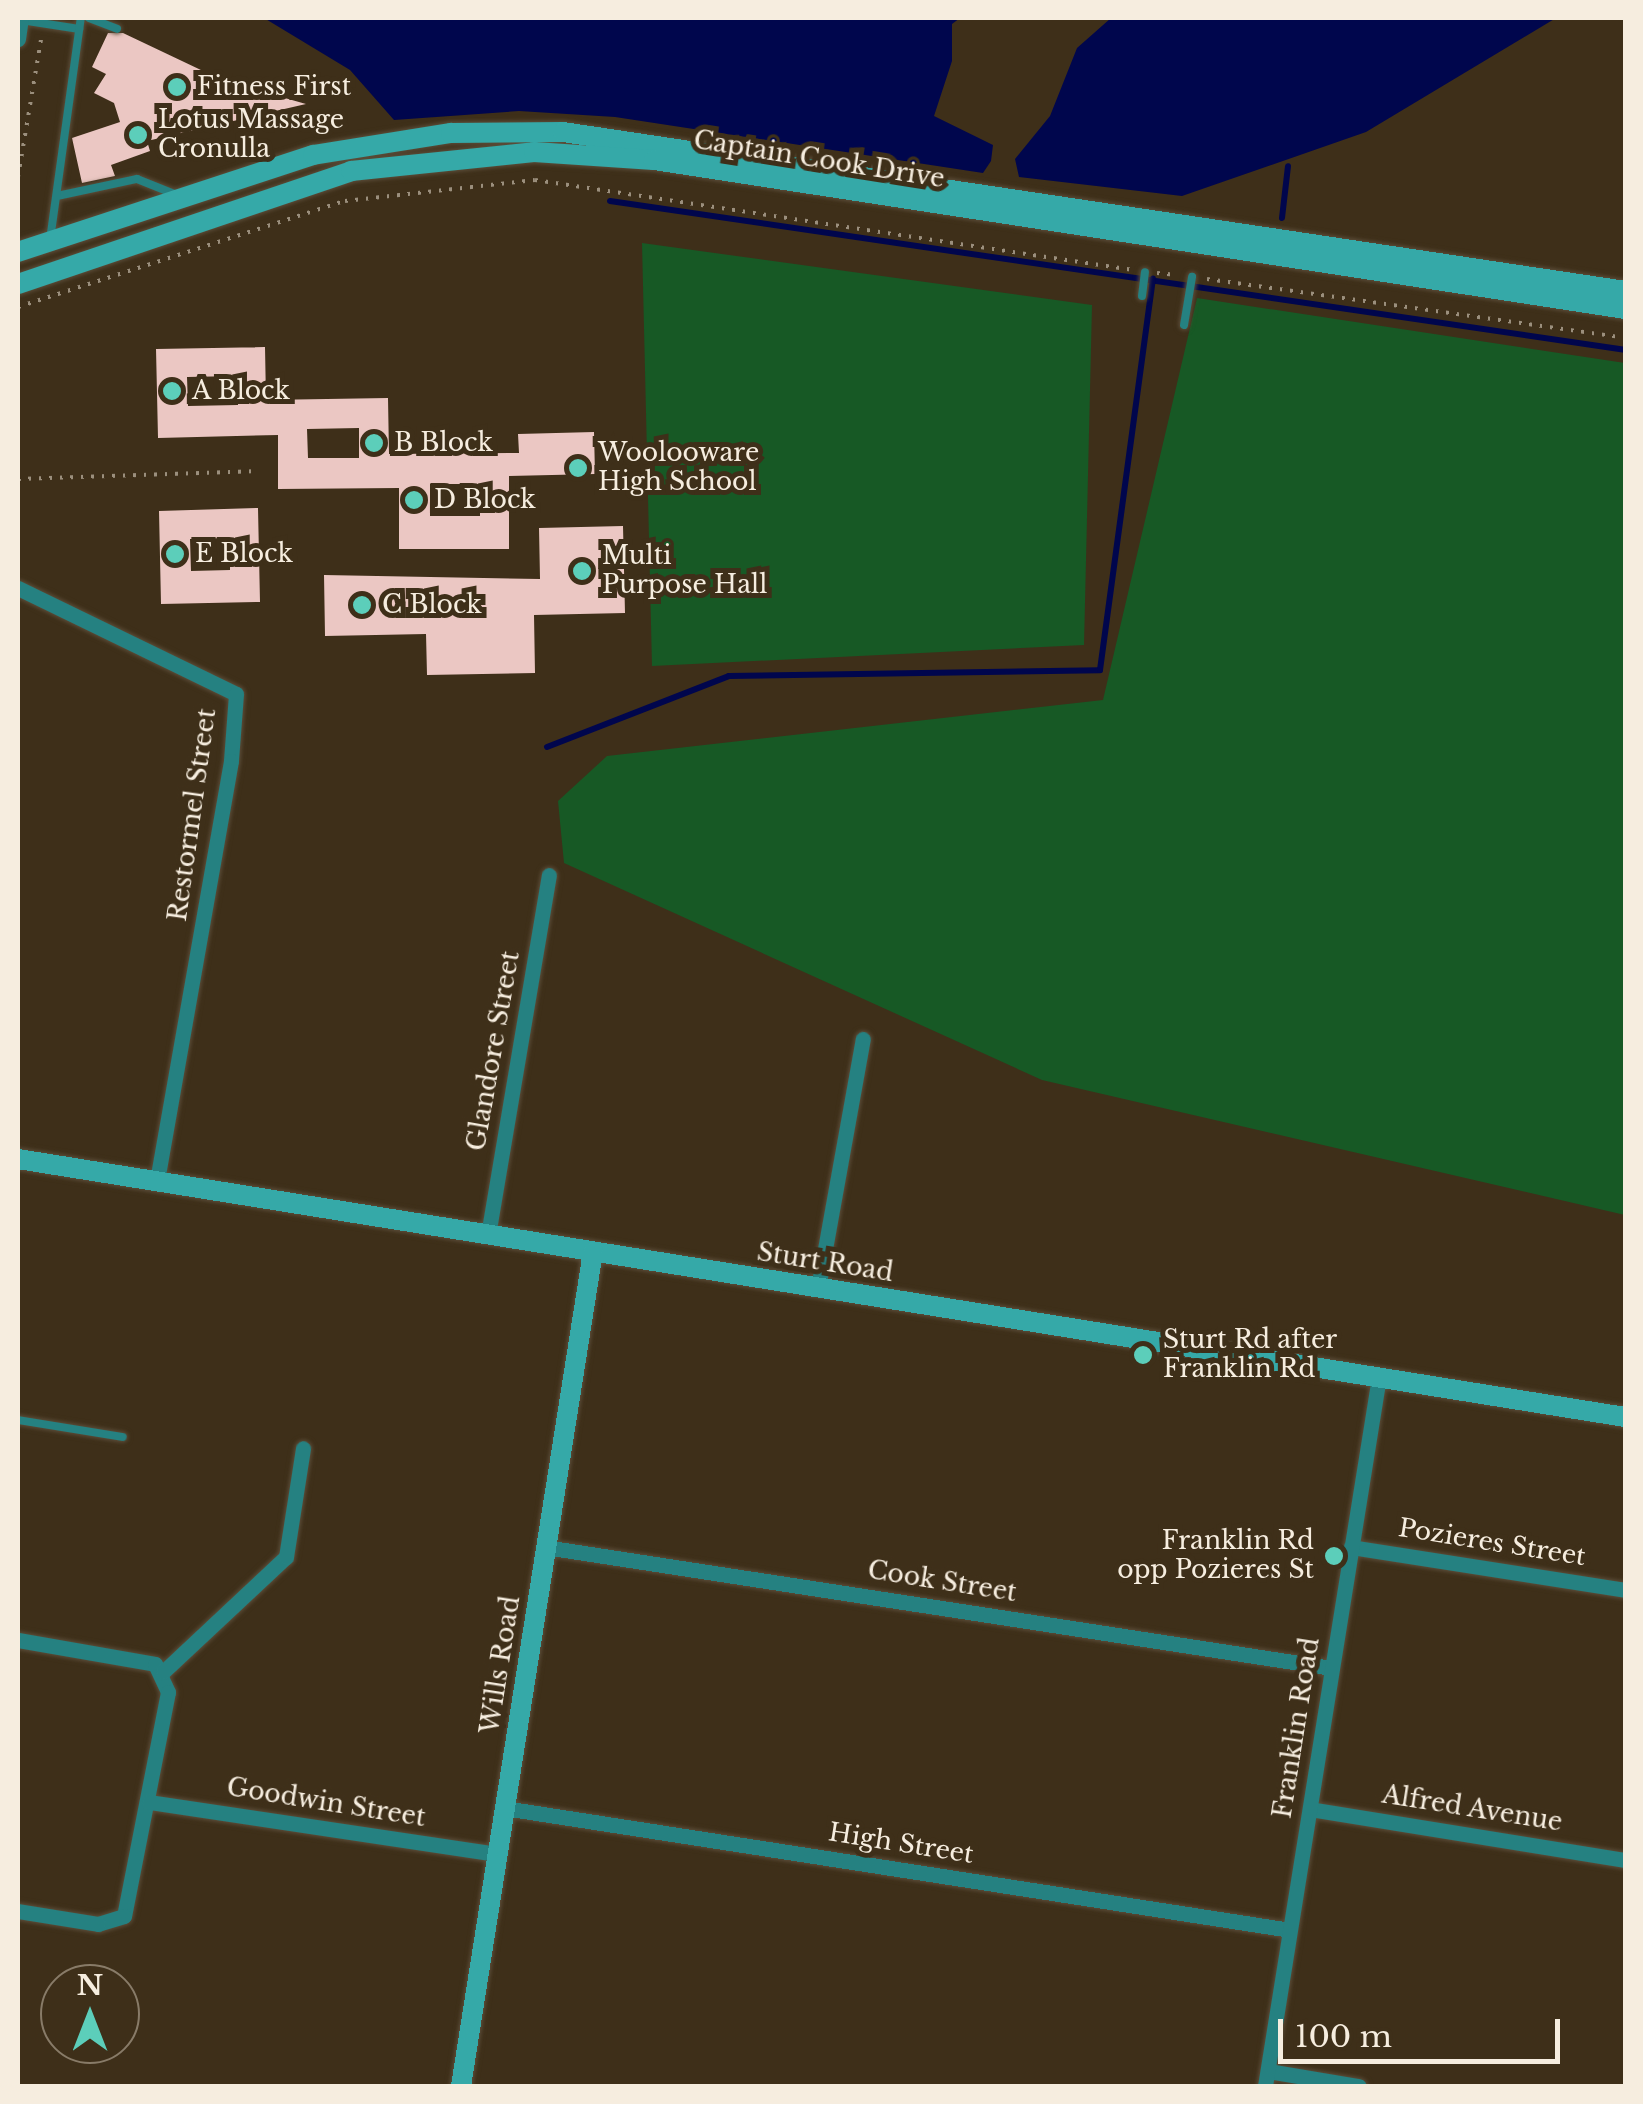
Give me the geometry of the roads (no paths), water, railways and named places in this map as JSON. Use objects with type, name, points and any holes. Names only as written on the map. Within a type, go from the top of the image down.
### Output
[{"type":"main road","name":"Captain Cook Drive","points":[[18,252],[177,195],[314,155],[414,137],[600,134],[1626,291]]},
{"type":"main road","name":"Captain Cook Drive","points":[[18,284],[351,171],[534,152],[654,160],[1626,309]]},
{"type":"main road","name":"Sturt Road","points":[[18,1159],[1626,1417]]},
{"type":"main road","name":"Wills Road","points":[[461,2086],[593,1252]]},
{"type":"street","points":[[18,39],[21,19]]},
{"type":"street","name":"Restormel Street","points":[[18,588],[236,694],[231,760],[156,1182]]},
{"type":"street","name":"Glandore Street","points":[[488,1235],[549,875]]},
{"type":"street","points":[[818,1288],[863,1040]]},
{"type":"street","name":"Franklin Road","points":[[1266,2079],[1379,1378]]},
{"type":"street","points":[[163,1672],[286,1557],[303,1448]]},
{"type":"street","name":"Cook Street","points":[[545,1547],[1332,1668]]},
{"type":"street","name":"Pozieres Street","points":[[1352,1547],[1626,1590]]},
{"type":"street","points":[[18,1640],[143,1660],[163,1672],[168,1692],[124,1916],[98,1924],[18,1911]]},
{"type":"street","name":"Goodwin Street","points":[[149,1802],[496,1854]]},
{"type":"street","name":"High Street","points":[[504,1808],[1290,1930]]},
{"type":"street","name":"Alfred Avenue","points":[[1310,1809],[1626,1860]]},
{"type":"street","points":[[1266,2079],[1358,2086]]},
{"type":"lane","points":[[50,240],[80,18]]},
{"type":"lane","points":[[89,18],[117,29]]},
{"type":"lane","points":[[21,19],[79,29]]},
{"type":"lane","points":[[57,196],[137,179],[177,195]]},
{"type":"lane","points":[[1142,296],[1145,272]]},
{"type":"lane","points":[[1184,324],[1192,278]]},
{"type":"lane","points":[[18,1420],[123,1438]]},
{"type":"waterway","points":[[1282,218],[1288,166]]},
{"type":"waterway","points":[[610,201],[1626,350]]},
{"type":"waterway","points":[[547,747],[729,676],[1100,670],[1153,279]]},
{"type":"place","name":"Fitness First","points":[[177,87]]},
{"type":"place","name":"Lotus Massage Cronulla","points":[[138,135]]},
{"type":"place","name":"A Block","points":[[172,391]]},
{"type":"place","name":"B Block","points":[[374,443]]},
{"type":"place","name":"Woolooware High School","points":[[578,468]]},
{"type":"place","name":"D Block","points":[[414,500]]},
{"type":"place","name":"E Block","points":[[175,554]]},
{"type":"place","name":"Multi Purpose Hall","points":[[582,571]]},
{"type":"place","name":"C Block","points":[[362,605]]},
{"type":"place","name":"Sturt Rd after Franklin Rd","points":[[1143,1355]]},
{"type":"place","name":"Franklin Rd opp Pozieres St","points":[[1334,1556]]}]
